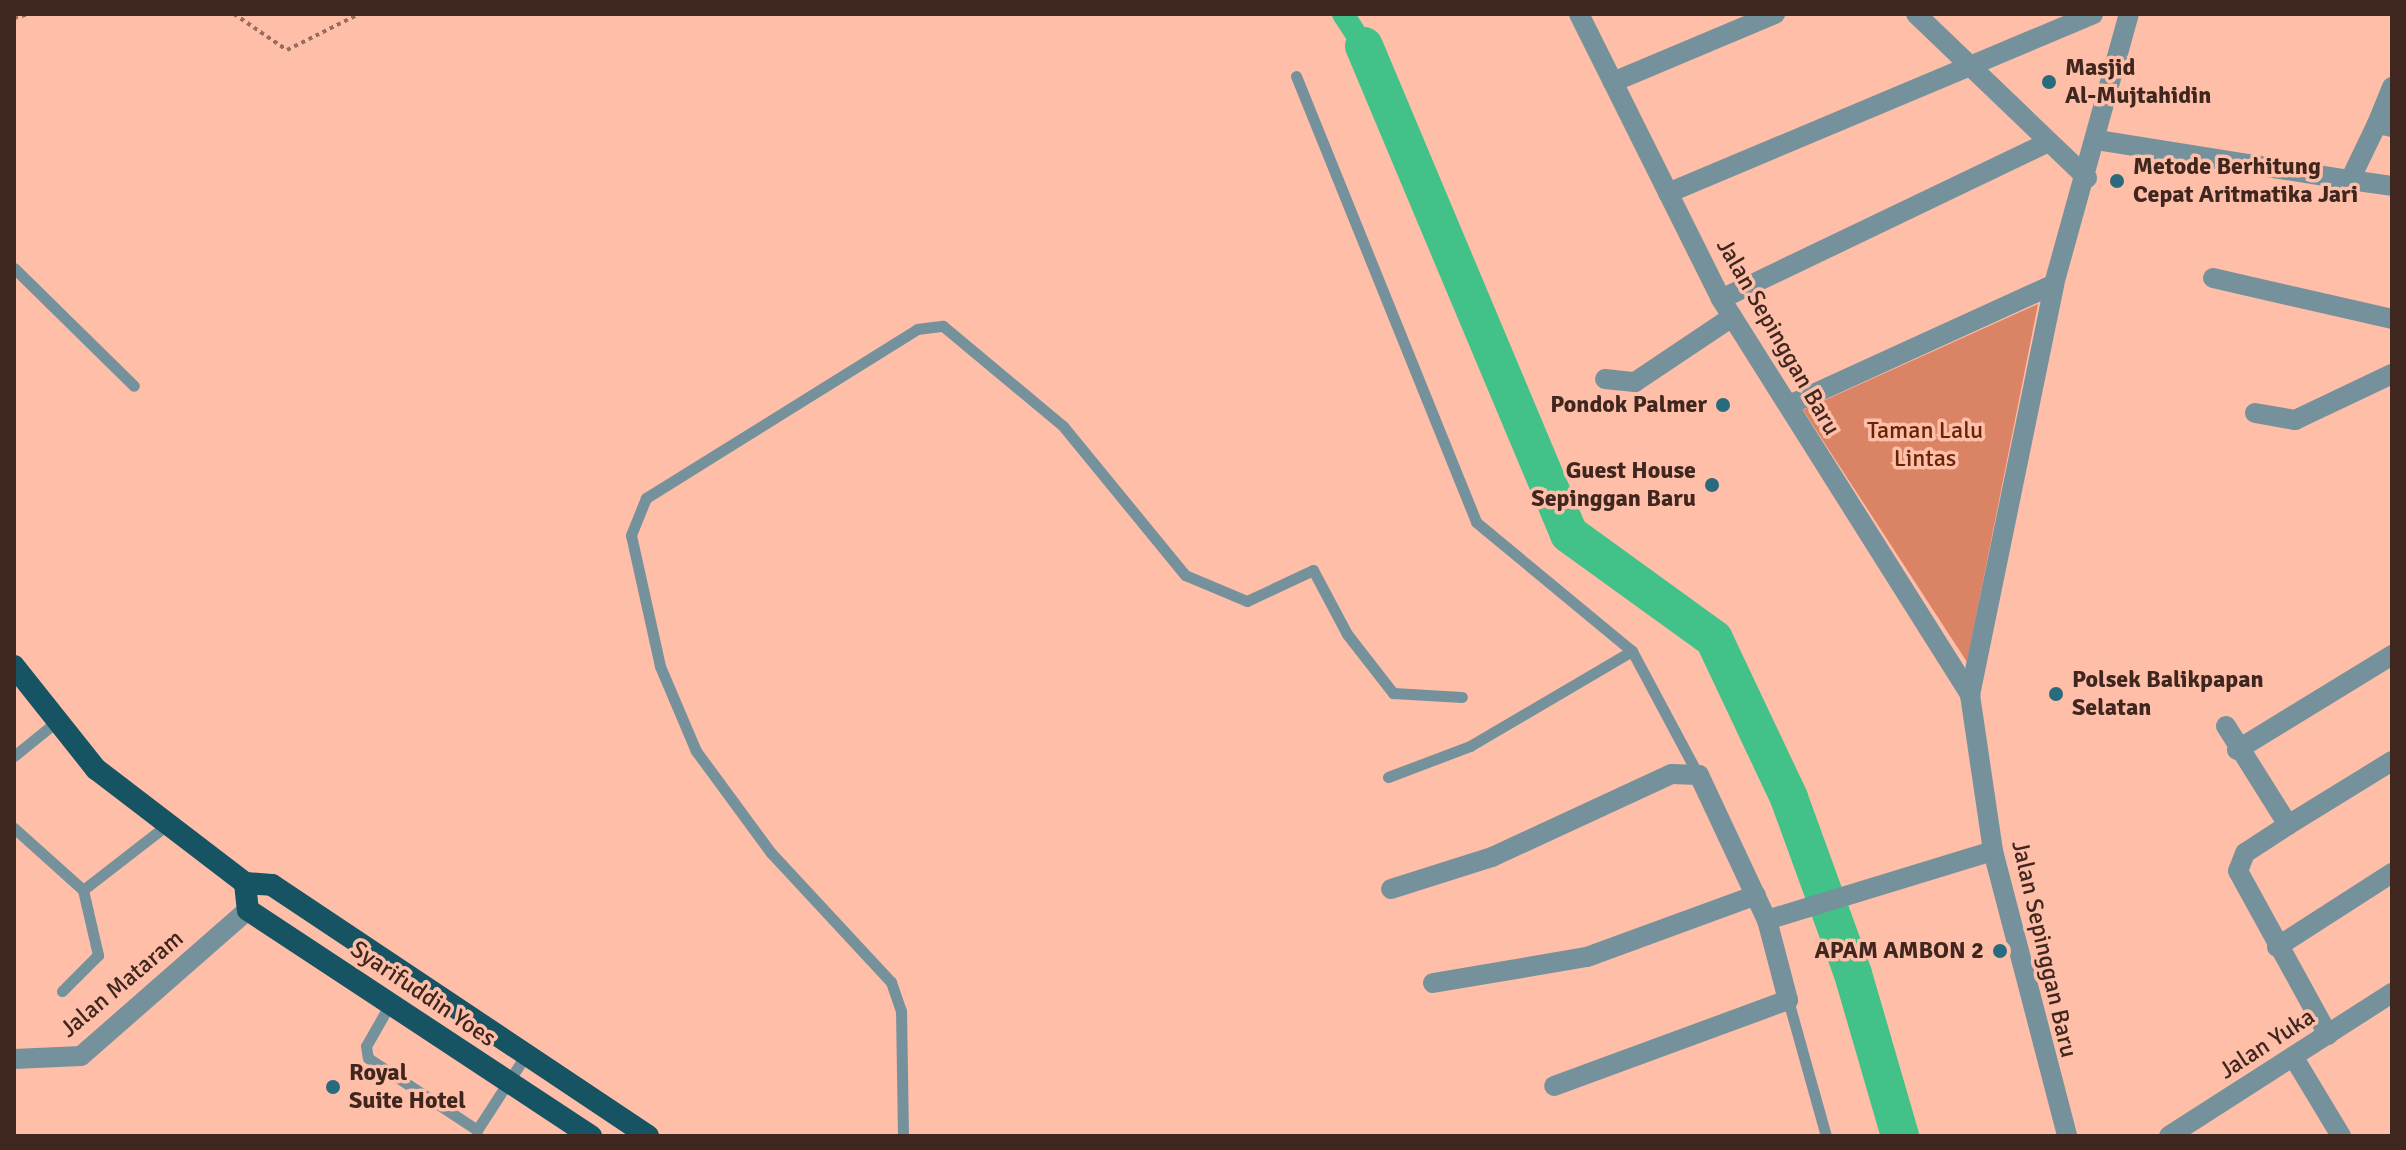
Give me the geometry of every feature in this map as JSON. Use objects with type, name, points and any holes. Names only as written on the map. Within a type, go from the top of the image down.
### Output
[{"type":"highway","points":[[14,666],[96,769],[163,828],[245,883],[272,885],[648,1136]]},
{"type":"highway","points":[[245,883],[248,910]]},
{"type":"highway","name":"Syarifuddin Yoes","points":[[248,910],[591,1136]]},
{"type":"street","name":"Jalan Sepinggan Baru","points":[[1579,14],[1721,299],[1789,405],[1839,496],[1970,695],[1993,851],[2067,1136]]},
{"type":"street","points":[[1613,82],[1775,14]]},
{"type":"street","points":[[1916,14],[1972,65],[2044,144],[2087,178]]},
{"type":"street","points":[[1668,193],[2093,14]]},
{"type":"street","points":[[1970,695],[2054,284],[2087,178],[2129,14]]},
{"type":"street","points":[[2350,180],[2385,126],[2392,87]]},
{"type":"street","points":[[2097,140],[2392,186]]},
{"type":"street","points":[[1721,299],[2044,144]]},
{"type":"street","points":[[2213,278],[2392,319]]},
{"type":"street","points":[[1789,405],[2054,284]]},
{"type":"street","points":[[1605,379],[1635,382],[1732,317]]},
{"type":"street","points":[[2255,413],[2295,420],[2392,374]]},
{"type":"street","points":[[2237,750],[2392,655]]},
{"type":"street","points":[[2226,726],[2237,750],[2288,825]]},
{"type":"street","points":[[2328,1035],[2241,884],[2238,859],[2392,761]]},
{"type":"street","points":[[1391,889],[1492,857],[1695,769],[1756,895],[1775,918],[1788,1000],[1554,1086]]},
{"type":"street","points":[[1775,918],[1892,878],[1993,851]]},
{"type":"street","points":[[2277,947],[2392,873]]},
{"type":"street","points":[[1433,983],[1587,957],[1756,895]]},
{"type":"street","name":"Jalan Mataram","points":[[14,1059],[81,1056],[248,910]]},
{"type":"street","name":"Jalan Yuka","points":[[2169,1136],[2191,1131],[2328,1035],[2389,1002]]},
{"type":"street","points":[[2294,1058],[2341,1136]]},
{"type":"lane","points":[[1296,76],[1476,522],[1632,651],[1695,769]]},
{"type":"lane","points":[[14,268],[134,386]]},
{"type":"lane","points":[[903,1136],[901,1011],[891,982],[761,840],[696,751],[660,666],[631,535],[646,498],[917,329],[943,326],[1063,426],[1185,575],[1247,601],[1313,570],[1347,634],[1393,693],[1462,697]]},
{"type":"lane","points":[[1388,777],[1470,746],[1632,651]]},
{"type":"lane","points":[[14,756],[56,722]]},
{"type":"lane","points":[[14,828],[83,890],[98,955],[62,991]]},
{"type":"lane","points":[[83,890],[163,828]]},
{"type":"lane","points":[[1788,1000],[1826,1136]]},
{"type":"lane","points":[[390,1004],[366,1046],[368,1058],[478,1133],[525,1056]]},
{"type":"path","points":[[14,18],[29,14]]},
{"type":"path","points":[[234,14],[287,50],[359,14]]},
{"type":"green space","name":"Taman Lalu Lintas","points":[[2038,304],[1967,662],[1803,410]]},
{"type":"waterway","points":[[1343,14],[1364,46]]},
{"type":"waterway","points":[[1364,46],[1569,534],[1714,639],[1789,798],[1853,974],[1900,1136]]},
{"type":"place","name":"Masjid Al-Mujtahidin","points":[[2049,82]]},
{"type":"place","name":"Metode Berhitung Cepat Aritmatika Jari","points":[[2117,181]]},
{"type":"place","name":"Pondok Palmer","points":[[1723,405]]},
{"type":"place","name":"Guest House Sepinggan Baru","points":[[1712,485]]},
{"type":"place","name":"Polsek Balikpapan Selatan","points":[[2056,694]]},
{"type":"place","name":"APAM AMBON 2","points":[[2000,951]]},
{"type":"place","name":"Royal Suite Hotel","points":[[333,1087]]}]
